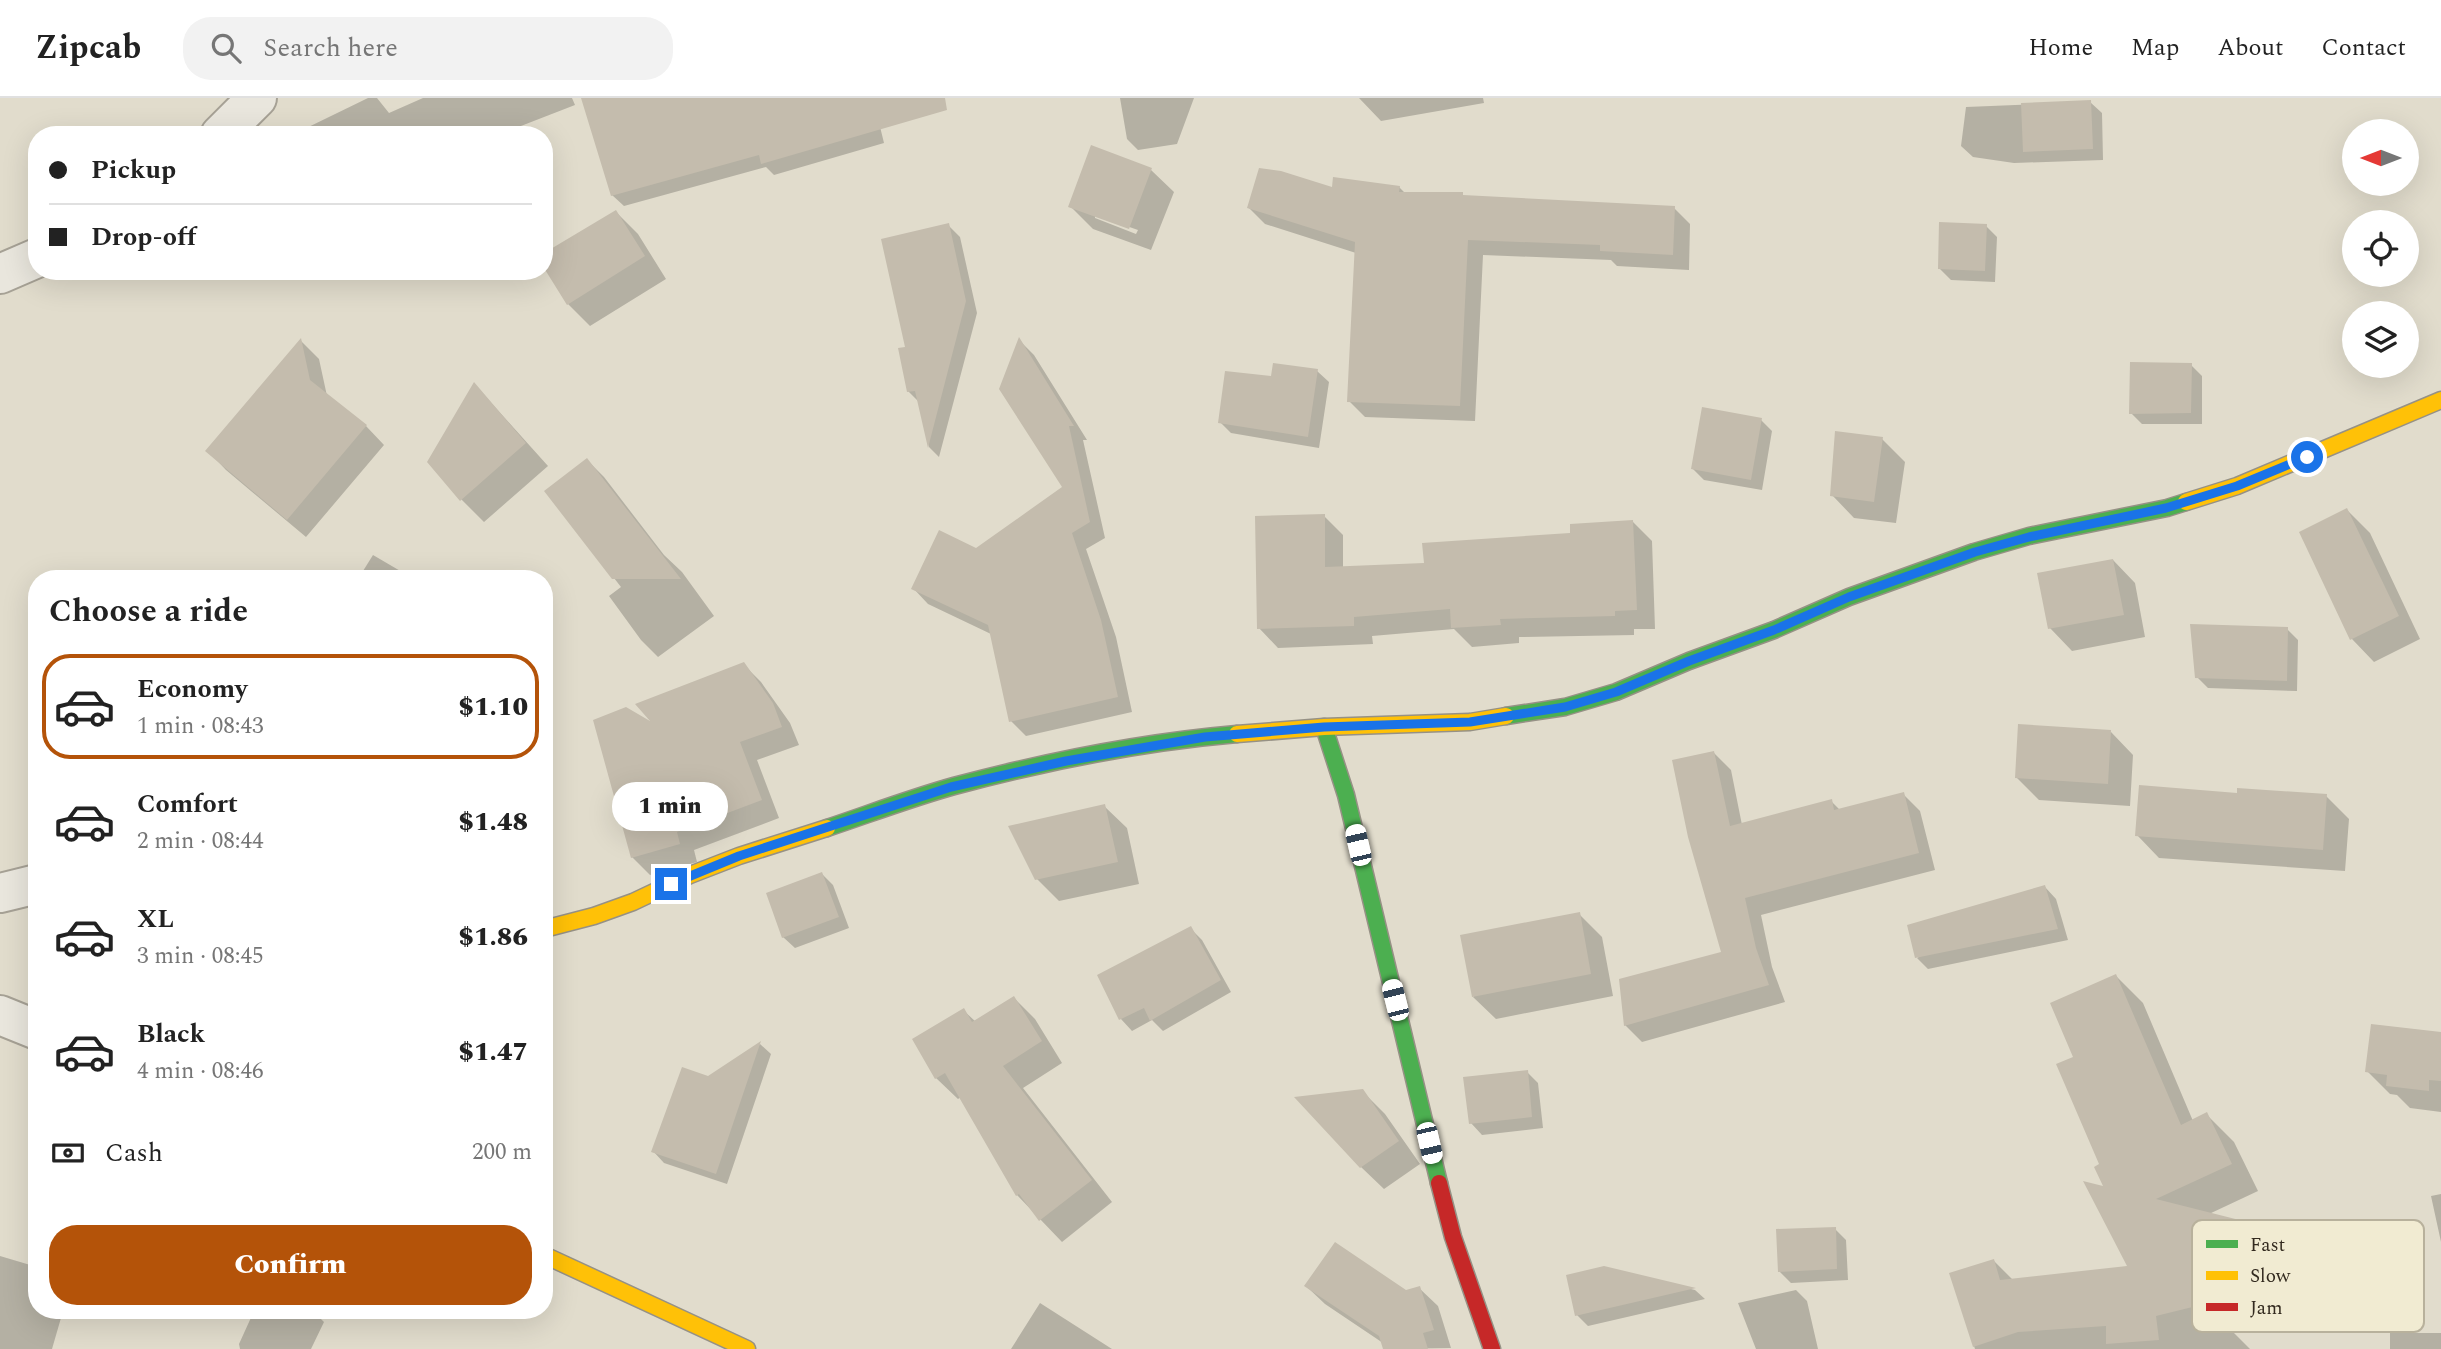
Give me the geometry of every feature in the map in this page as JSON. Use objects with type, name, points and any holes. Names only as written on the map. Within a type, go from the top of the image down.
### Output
[{"type":"street","points":[[229,126],[257,98]]},
{"type":"street","points":[[0,274],[28,262]]},
{"type":"street","points":[[553,927],[633,902],[739,856],[951,787],[1134,748],[1205,737],[1324,727],[1470,722],[1565,707],[1616,692],[1689,661],[1774,630],[1849,597],[1975,552],[2029,537],[2166,508],[2237,486],[2441,400]]},
{"type":"street","points":[[1324,727],[1346,795],[1453,1237],[1492,1349]]},
{"type":"street","points":[[0,893],[28,886]]},
{"type":"street","points":[[0,1015],[28,1026]]},
{"type":"street","points":[[553,1259],[747,1349]]},
{"type":"building","points":[[581,98],[945,98],[947,110],[761,164],[759,155],[611,196]]},
{"type":"building","points":[[2091,100],[2093,149],[2023,152],[2021,103]]},
{"type":"building","points":[[1091,145],[1152,168],[1129,229],[1068,207]]},
{"type":"building","points":[[1259,168],[1281,171],[1332,187],[1333,177],[1400,186],[1399,192],[1463,192],[1463,195],[1675,206],[1673,255],[1600,251],[1600,245],[1468,240],[1460,406],[1347,402],[1355,242],[1247,208]]},
{"type":"building","points":[[616,210],[645,256],[567,305],[551,280],[553,248]]},
{"type":"building","points":[[1939,222],[1987,224],[1985,271],[1938,269]]},
{"type":"building","points":[[949,223],[966,301],[928,448],[915,391],[907,392],[898,348],[905,347],[881,239]]},
{"type":"building","points":[[1019,337],[1074,426],[1069,426],[1090,522],[1072,533],[1101,620],[1118,697],[1009,722],[988,625],[911,589],[939,530],[976,548],[1062,487],[999,389]]},
{"type":"building","points":[[301,338],[310,380],[367,425],[287,520],[205,451]]},
{"type":"building","points":[[2130,362],[2192,363],[2191,413],[2129,414]]},
{"type":"building","points":[[1273,363],[1318,369],[1308,437],[1218,423],[1225,371],[1271,376]]},
{"type":"building","points":[[474,382],[526,443],[460,501],[427,462]]},
{"type":"building","points":[[1702,407],[1762,418],[1751,480],[1691,469]]},
{"type":"building","points":[[1835,431],[1883,437],[1874,502],[1830,496]]},
{"type":"building","points":[[587,458],[681,579],[612,579],[544,491]]},
{"type":"building","points":[[2347,508],[2399,616],[2350,640],[2299,532]]},
{"type":"building","points":[[1325,514],[1325,567],[1424,563],[1422,543],[1570,533],[1570,524],[1633,520],[1637,610],[1615,611],[1615,616],[1500,619],[1501,625],[1451,628],[1450,609],[1354,617],[1354,626],[1257,629],[1255,516]]},
{"type":"building","points":[[2113,559],[2124,615],[2048,629],[2037,573]]},
{"type":"building","points":[[2190,624],[2288,627],[2287,681],[2195,678]]},
{"type":"building","points":[[744,662],[773,703],[782,727],[740,742],[762,800],[677,832],[680,844],[631,858],[593,720],[626,707],[650,721],[635,704]]},
{"type":"building","points":[[2018,724],[2111,730],[2108,784],[2015,778]]},
{"type":"building","points":[[1714,751],[1730,826],[1832,799],[1834,810],[1904,792],[1919,853],[1745,898],[1756,948],[1769,985],[1624,1026],[1619,979],[1721,952],[1688,837],[1672,760]]},
{"type":"building","points":[[2139,785],[2237,793],[2237,788],[2327,794],[2323,850],[2135,836]]},
{"type":"building","points":[[1105,804],[1118,862],[1035,880],[1008,826]]},
{"type":"building","points":[[822,872],[839,917],[782,938],[766,893]]},
{"type":"building","points":[[2045,885],[2058,929],[1915,958],[1907,925]]},
{"type":"building","points":[[1580,912],[1591,974],[1472,997],[1460,935]]},
{"type":"building","points":[[1191,926],[1221,980],[1150,1021],[1144,1008],[1119,1020],[1097,975]]},
{"type":"building","points":[[2116,974],[2181,1125],[2207,1112],[2232,1164],[2156,1199],[2239,1220],[2192,1220],[2192,1307],[2156,1316],[2159,1340],[2106,1344],[2106,1326],[2018,1332],[1973,1347],[1949,1273],[1994,1259],[2000,1280],[2127,1266],[2083,1181],[2103,1186],[2094,1167],[2099,1164],[2056,1064],[2073,1057],[2050,1003]]},
{"type":"building","points":[[1014,996],[1042,1041],[1003,1066],[1092,1180],[1039,1221],[1019,1194],[1016,1196],[945,1073],[935,1079],[912,1039],[964,1008],[972,1022]]},
{"type":"building","points":[[2371,1024],[2441,1032],[2441,1081],[2429,1080],[2429,1091],[2386,1086],[2387,1075],[2365,1072]]},
{"type":"building","points":[[761,1041],[716,1174],[651,1152],[682,1067],[708,1076]]},
{"type":"building","points":[[1528,1070],[1532,1117],[1469,1124],[1463,1077]]},
{"type":"building","points":[[1363,1089],[1399,1141],[1360,1168],[1294,1097]]},
{"type":"building","points":[[1836,1227],[1837,1269],[1778,1272],[1776,1229]]},
{"type":"building","points":[[1335,1242],[1406,1290],[1420,1286],[1434,1330],[1423,1333],[1428,1349],[1383,1349],[1379,1336],[1304,1286]]},
{"type":"building","points":[[1604,1266],[1696,1288],[1575,1316],[1566,1275]]},
{"type":"traffic: fast","points":[[1506,716],[1565,707],[1616,692],[1689,661],[1774,630],[1849,597],[1974,552],[2029,536],[2186,502]]},
{"type":"traffic: fast","points":[[1324,727],[1346,795],[1439,1183]]},
{"type":"traffic: fast","points":[[827,828],[988,777],[1094,754],[1237,734]]},
{"type":"traffic: slow","points":[[2186,502],[2237,486],[2441,400]]},
{"type":"traffic: slow","points":[[1237,734],[1324,727],[1470,722],[1506,716]]},
{"type":"traffic: slow","points":[[553,927],[633,902],[739,856],[827,828]]},
{"type":"traffic: slow","points":[[553,1259],[747,1349]]},
{"type":"traffic: jam","points":[[1439,1183],[1453,1237],[1492,1349]]},
{"type":"route","points":[[671,884],[739,856],[951,787],[1066,761],[1205,737],[1324,727],[1470,722],[1522,716],[1565,707],[1616,692],[1689,661],[1774,630],[1849,597],[1975,552],[2029,537],[2166,508],[2237,486],[2307,457]]}]
